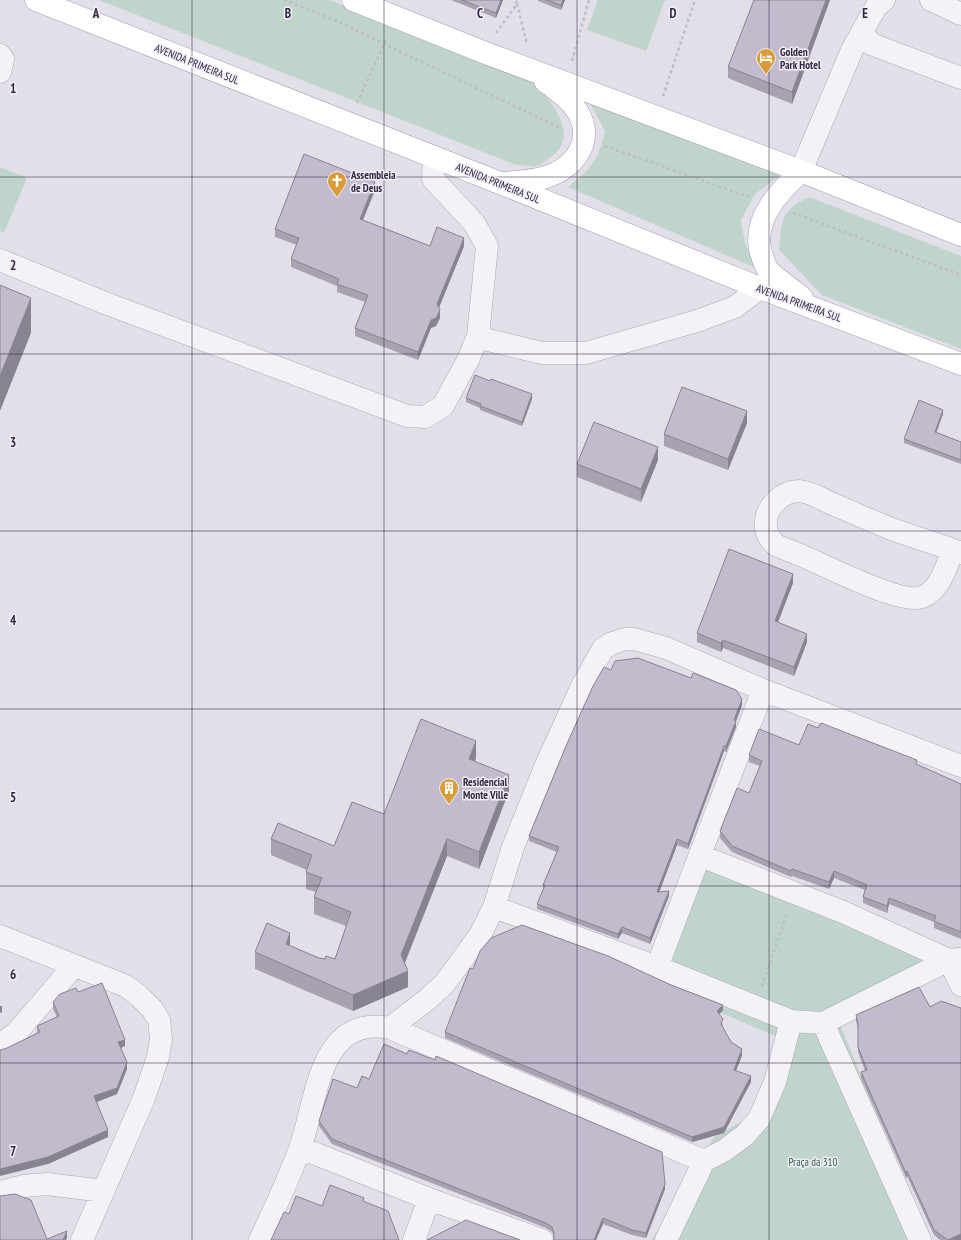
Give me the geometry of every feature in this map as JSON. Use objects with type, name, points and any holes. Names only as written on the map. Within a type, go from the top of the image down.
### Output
[{"type":"main road","name":"AVENIDA PRIMEIRA SUL","points":[[36,0],[500,183],[760,288],[961,364]]},
{"type":"main road","points":[[354,0],[483,52],[656,118],[801,170],[961,235]]},
{"type":"main road","points":[[500,183],[546,177],[560,171],[576,157],[585,139],[581,117],[573,104],[534,71]]},
{"type":"main road","points":[[801,170],[779,192],[771,204],[766,213],[759,241],[762,257],[768,270],[812,307]]},
{"type":"street","points":[[801,170],[852,50],[876,8],[884,0]]},
{"type":"street","points":[[931,0],[961,14]]},
{"type":"street","points":[[862,32],[871,44],[961,78]]},
{"type":"street","points":[[0,55],[3,59],[0,72]]},
{"type":"street","points":[[0,260],[105,303],[408,416],[425,417],[443,406],[468,360],[478,336],[487,246],[474,223],[433,179],[434,157]]},
{"type":"street","points":[[478,336],[488,340],[542,353],[586,353],[697,321],[735,307],[760,288]]},
{"type":"street","points":[[799,491],[813,495],[889,528],[957,551],[936,587],[922,598],[913,599],[885,592],[776,545],[769,540],[765,529],[766,517],[770,507],[779,498],[788,493],[799,491]]},
{"type":"street","points":[[390,1028],[428,999],[445,983],[480,935],[494,907],[513,847],[546,765],[582,686],[603,649],[610,644],[625,639],[645,641],[697,660],[763,690],[961,766]]},
{"type":"street","points":[[657,967],[701,856],[763,690]]},
{"type":"street","points":[[701,856],[843,912],[955,959]]},
{"type":"street","points":[[494,907],[657,967],[791,1021],[824,1023],[955,959]]},
{"type":"street","points":[[0,936],[73,967],[126,986],[152,1009],[159,1020],[161,1039],[158,1057],[144,1098],[82,1240]]},
{"type":"street","points":[[955,959],[961,985]]},
{"type":"street","points":[[0,1044],[17,1032],[73,967]]},
{"type":"street","points":[[666,1240],[704,1160],[725,1150],[735,1143],[745,1135],[759,1119],[775,1082],[791,1021]]},
{"type":"street","points":[[824,1023],[920,1240]]},
{"type":"street","points":[[260,1240],[301,1148],[315,1087],[335,1048],[342,1038],[359,1028],[379,1026],[390,1028],[704,1160]]},
{"type":"street","points":[[301,1148],[429,1199],[542,1240]]},
{"type":"street","points":[[0,1192],[24,1186],[47,1184],[103,1191]]},
{"type":"street","points":[[414,1240],[429,1199]]},
{"type":"path","points":[[284,0],[330,18],[383,45],[585,139],[771,204],[961,275]]},
{"type":"path","points":[[516,0],[534,71]]},
{"type":"path","points":[[566,83],[589,0]]},
{"type":"path","points":[[656,118],[695,0]]},
{"type":"path","points":[[483,52],[517,4]]},
{"type":"path","points":[[348,124],[383,45],[397,18]]},
{"type":"path","points":[[761,990],[789,907]]},
{"type":"green space","points":[[99,0],[330,0],[534,83],[555,108],[563,129],[563,139],[560,148],[540,165],[531,166],[514,164]]},
{"type":"green space","points":[[598,0],[665,0],[646,51],[587,30]]},
{"type":"green space","points":[[590,103],[780,175],[755,194],[741,220],[745,243],[756,268],[568,187],[583,174],[597,157],[605,131]]},
{"type":"green space","points":[[0,167],[27,178],[4,233],[0,231]]},
{"type":"green space","points":[[809,197],[961,256],[961,349],[822,295],[779,250],[784,218],[792,207]]},
{"type":"green space","name":"Praça da 310","points":[[699,850],[947,952],[840,1024],[928,1240],[652,1240],[714,1137],[751,1116],[778,1037],[646,981]]},
{"type":"building","points":[[462,0],[501,0],[496,13]]},
{"type":"building","points":[[547,0],[563,0],[561,5]]},
{"type":"building","points":[[754,0],[826,0],[792,92],[728,67]]},
{"type":"building","points":[[304,154],[375,182],[360,219],[430,246],[437,227],[464,238],[437,304],[440,310],[436,318],[431,320],[418,352],[355,328],[368,295],[337,284],[339,279],[291,259],[299,238],[275,229]]},
{"type":"building","points":[[0,285],[31,298],[0,376]]},
{"type":"building","points":[[475,375],[490,381],[491,379],[532,394],[522,422],[480,406],[481,404],[466,398]]},
{"type":"building","points":[[682,387],[747,411],[728,459],[664,434]]},
{"type":"building","points":[[919,400],[943,410],[935,432],[961,442],[961,460],[904,439]]},
{"type":"building","points":[[594,422],[658,447],[641,489],[577,464]]},
{"type":"building","points":[[729,549],[793,574],[775,621],[807,634],[794,667],[723,640],[721,643],[697,633]]},
{"type":"building","points":[[638,658],[691,678],[693,673],[736,690],[742,699],[734,720],[736,721],[726,746],[724,746],[688,844],[677,839],[657,892],[669,891],[650,938],[622,927],[618,934],[537,904],[545,885],[543,885],[559,847],[529,836],[566,746],[593,686],[604,667],[611,670],[615,661]]},
{"type":"building","points":[[421,719],[476,741],[469,759],[509,775],[479,852],[447,839],[401,955],[408,971],[353,995],[255,952],[267,923],[290,933],[286,944],[319,958],[325,959],[326,956],[335,959],[351,912],[314,897],[322,878],[306,872],[312,855],[271,839],[278,823],[334,846],[352,802],[384,814]]},
{"type":"building","points":[[821,723],[917,760],[916,764],[961,784],[961,932],[934,921],[936,916],[889,898],[887,906],[863,897],[867,885],[834,871],[829,882],[792,869],[791,871],[732,846],[720,831],[737,788],[749,793],[762,761],[749,755],[759,729],[799,745],[808,724],[818,728]]},
{"type":"building","points":[[522,925],[608,956],[671,985],[723,1005],[717,1011],[723,1019],[721,1024],[731,1042],[742,1049],[734,1070],[751,1076],[724,1127],[692,1137],[445,1032],[470,968],[473,969],[480,951],[491,938]]},
{"type":"building","points":[[102,983],[125,1040],[118,1042],[127,1062],[117,1088],[94,1096],[108,1130],[48,1157],[0,1169],[0,1050],[40,1032],[37,1026],[59,1016],[53,1002],[60,994],[76,988],[78,992]]},
{"type":"building","points":[[919,987],[930,1007],[941,1001],[961,1008],[961,1234],[948,1240],[934,1230],[907,1171],[906,1173],[861,1072],[867,1070],[858,1047],[858,1023],[856,1015]]},
{"type":"building","points":[[384,1044],[407,1054],[409,1050],[435,1060],[436,1056],[662,1152],[665,1184],[646,1233],[632,1230],[603,1218],[594,1240],[553,1240],[554,1233],[552,1227],[546,1223],[332,1139],[319,1121],[333,1079],[357,1088],[362,1076],[369,1079]]},
{"type":"building","points":[[330,1185],[364,1198],[363,1201],[388,1211],[399,1240],[271,1240],[284,1212],[289,1214],[296,1196],[322,1206]]},
{"type":"building","points":[[15,1194],[31,1200],[47,1239],[67,1231],[63,1240],[0,1240],[0,1196]]},
{"type":"building","points":[[466,1220],[520,1240],[427,1240]]},
{"type":"place","name":"Golden Park Hotel","points":[[766,75]]},
{"type":"place","name":"Assembleia de Deus","points":[[337,198]]},
{"type":"place","name":"Residencial Monte Ville","points":[[449,805]]}]
